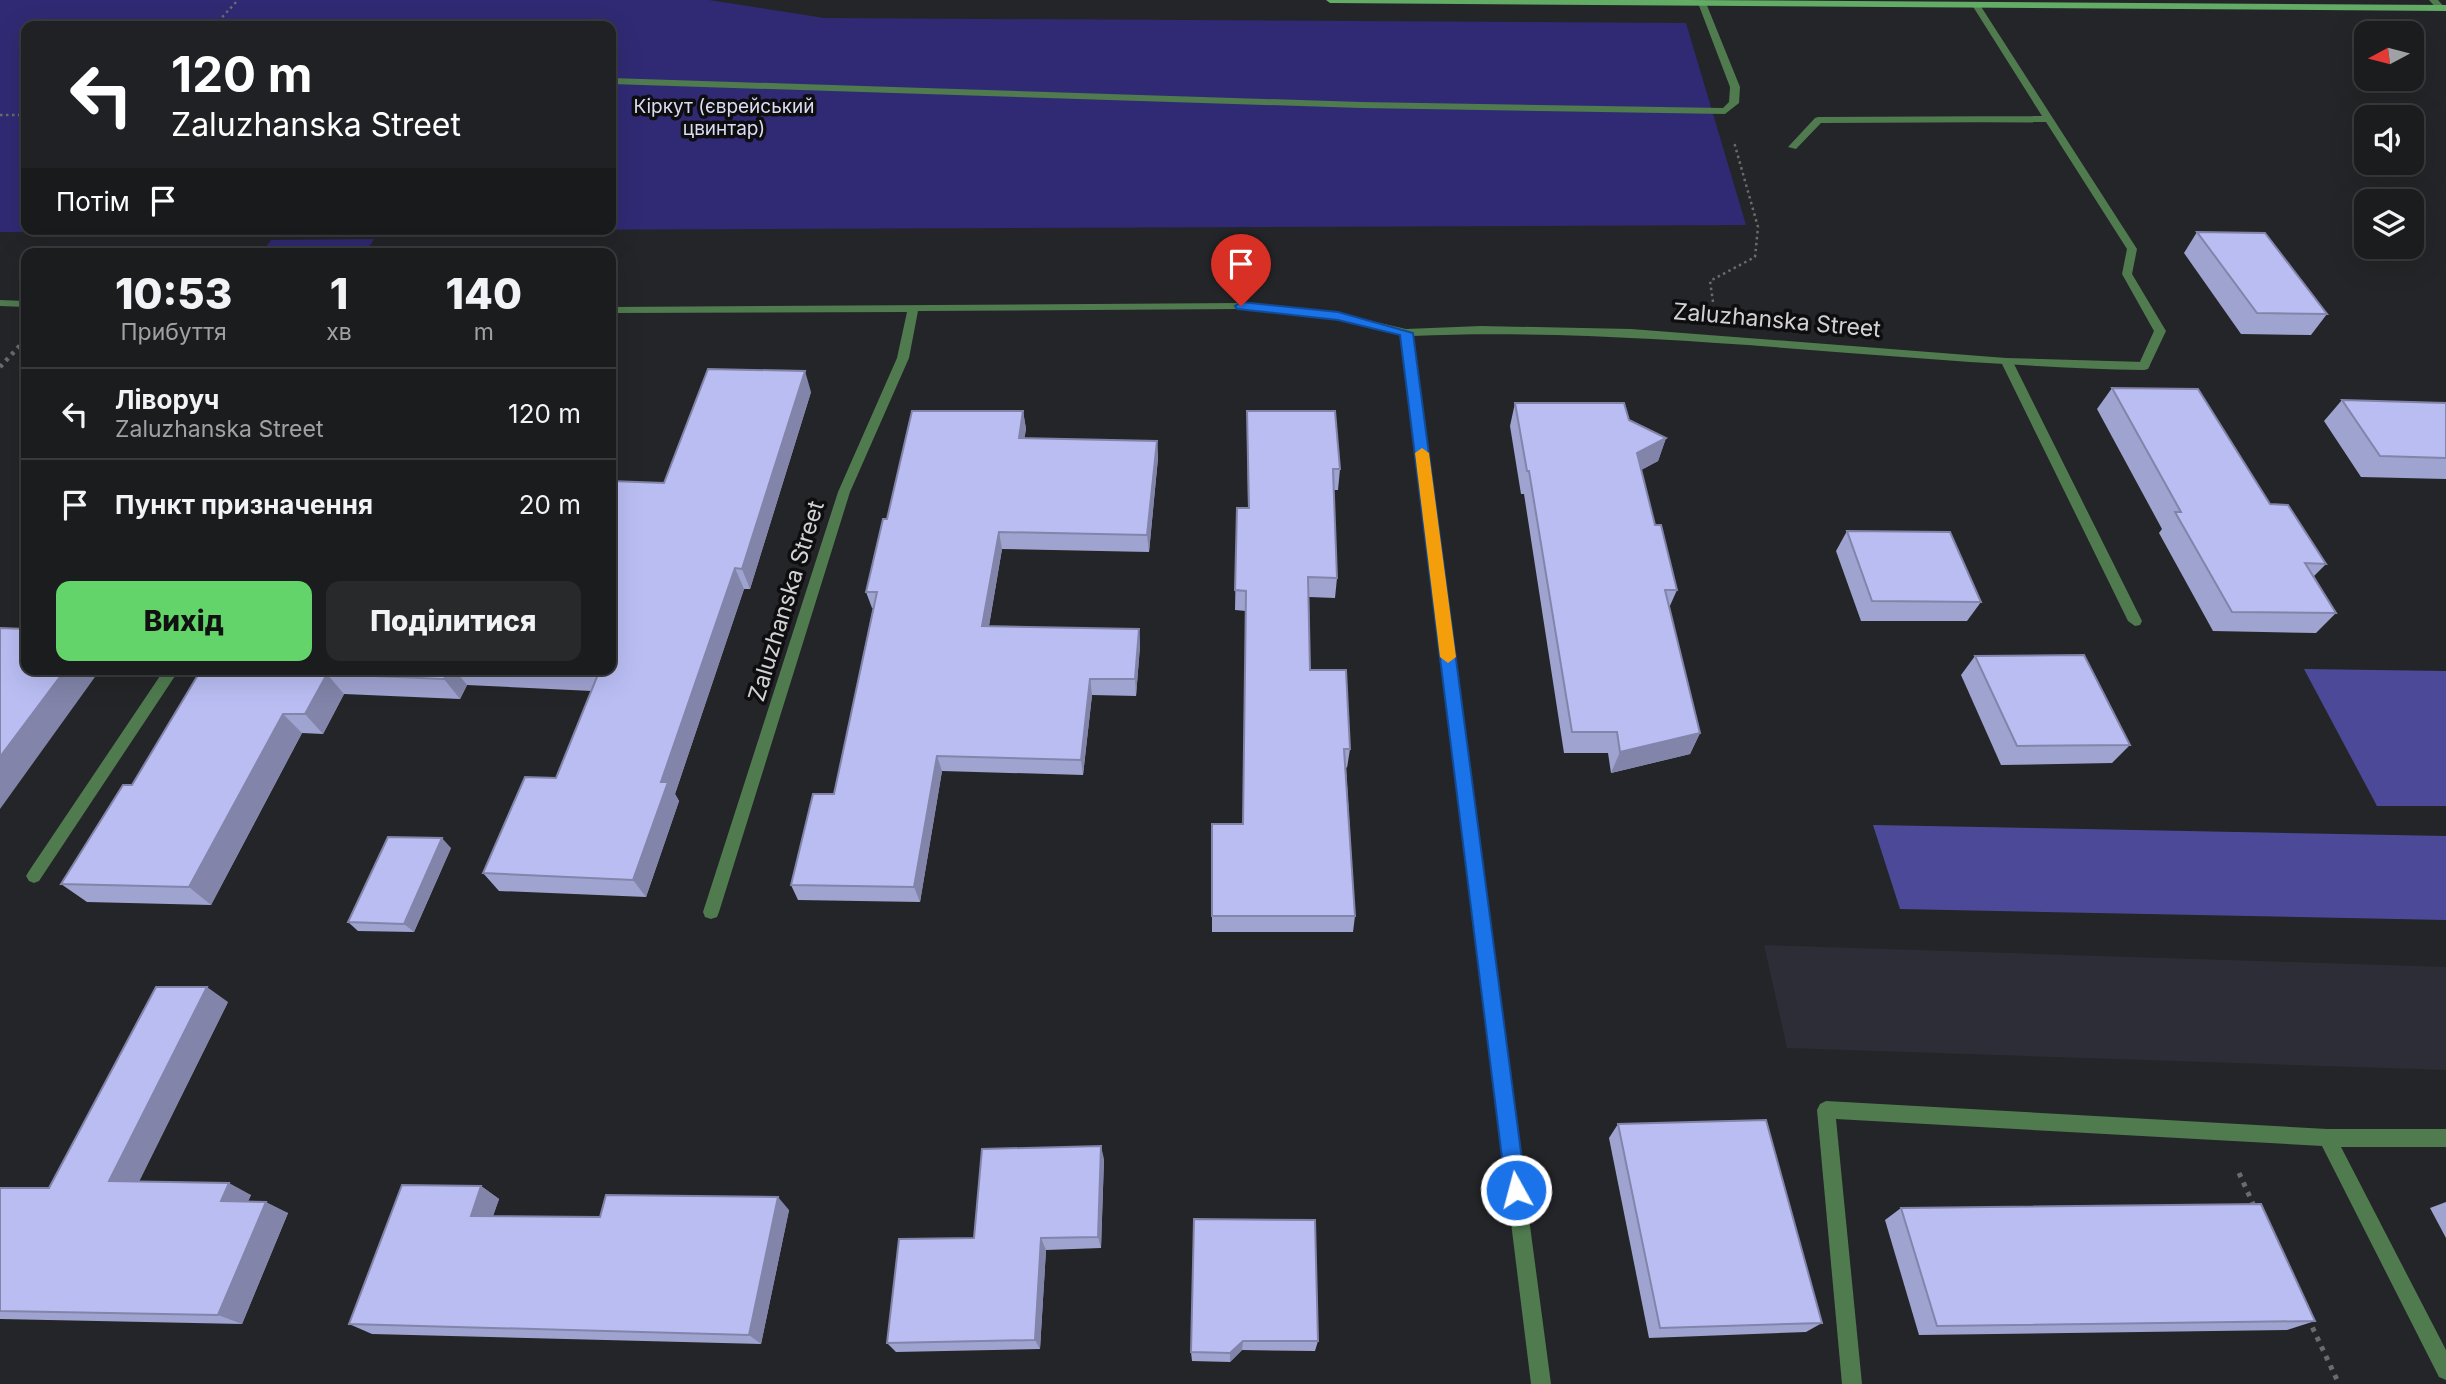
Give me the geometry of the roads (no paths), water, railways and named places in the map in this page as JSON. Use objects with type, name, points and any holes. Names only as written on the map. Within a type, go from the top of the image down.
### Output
[{"type":"main road","points":[[1330,0],[1898,2],[1976,5],[2198,3],[2443,8]]},
{"type":"street","points":[[2432,0],[2443,8]]},
{"type":"street","points":[[616,80],[1361,106],[1725,111],[1734,103],[1735,87],[1702,3]]},
{"type":"street","points":[[1976,5],[2049,118]]},
{"type":"street","points":[[1793,147],[1818,120],[2049,118]]},
{"type":"street","name":"Zaluzhanska Street","points":[[616,310],[1241,306],[1338,316],[1406,333],[1488,328],[1643,332],[2007,362],[2144,366],[2151,356],[2160,331],[2127,274],[2132,249],[2049,118]]},
{"type":"street","points":[[0,303],[21,304]]},
{"type":"street","name":"Zaluzhanska Street","points":[[711,912],[844,492],[904,358],[913,307]]},
{"type":"street","points":[[1406,333],[1541,1384]]},
{"type":"street","points":[[2007,362],[2135,621]]},
{"type":"street","points":[[34,876],[169,675]]},
{"type":"street","points":[[1852,1384],[1826,1110],[2327,1138],[2446,1138]]},
{"type":"street","points":[[2327,1138],[2446,1370]]},
{"type":"park label","name":"Кіркут (єврейський цвинтар)","points":[[724,117]]}]
